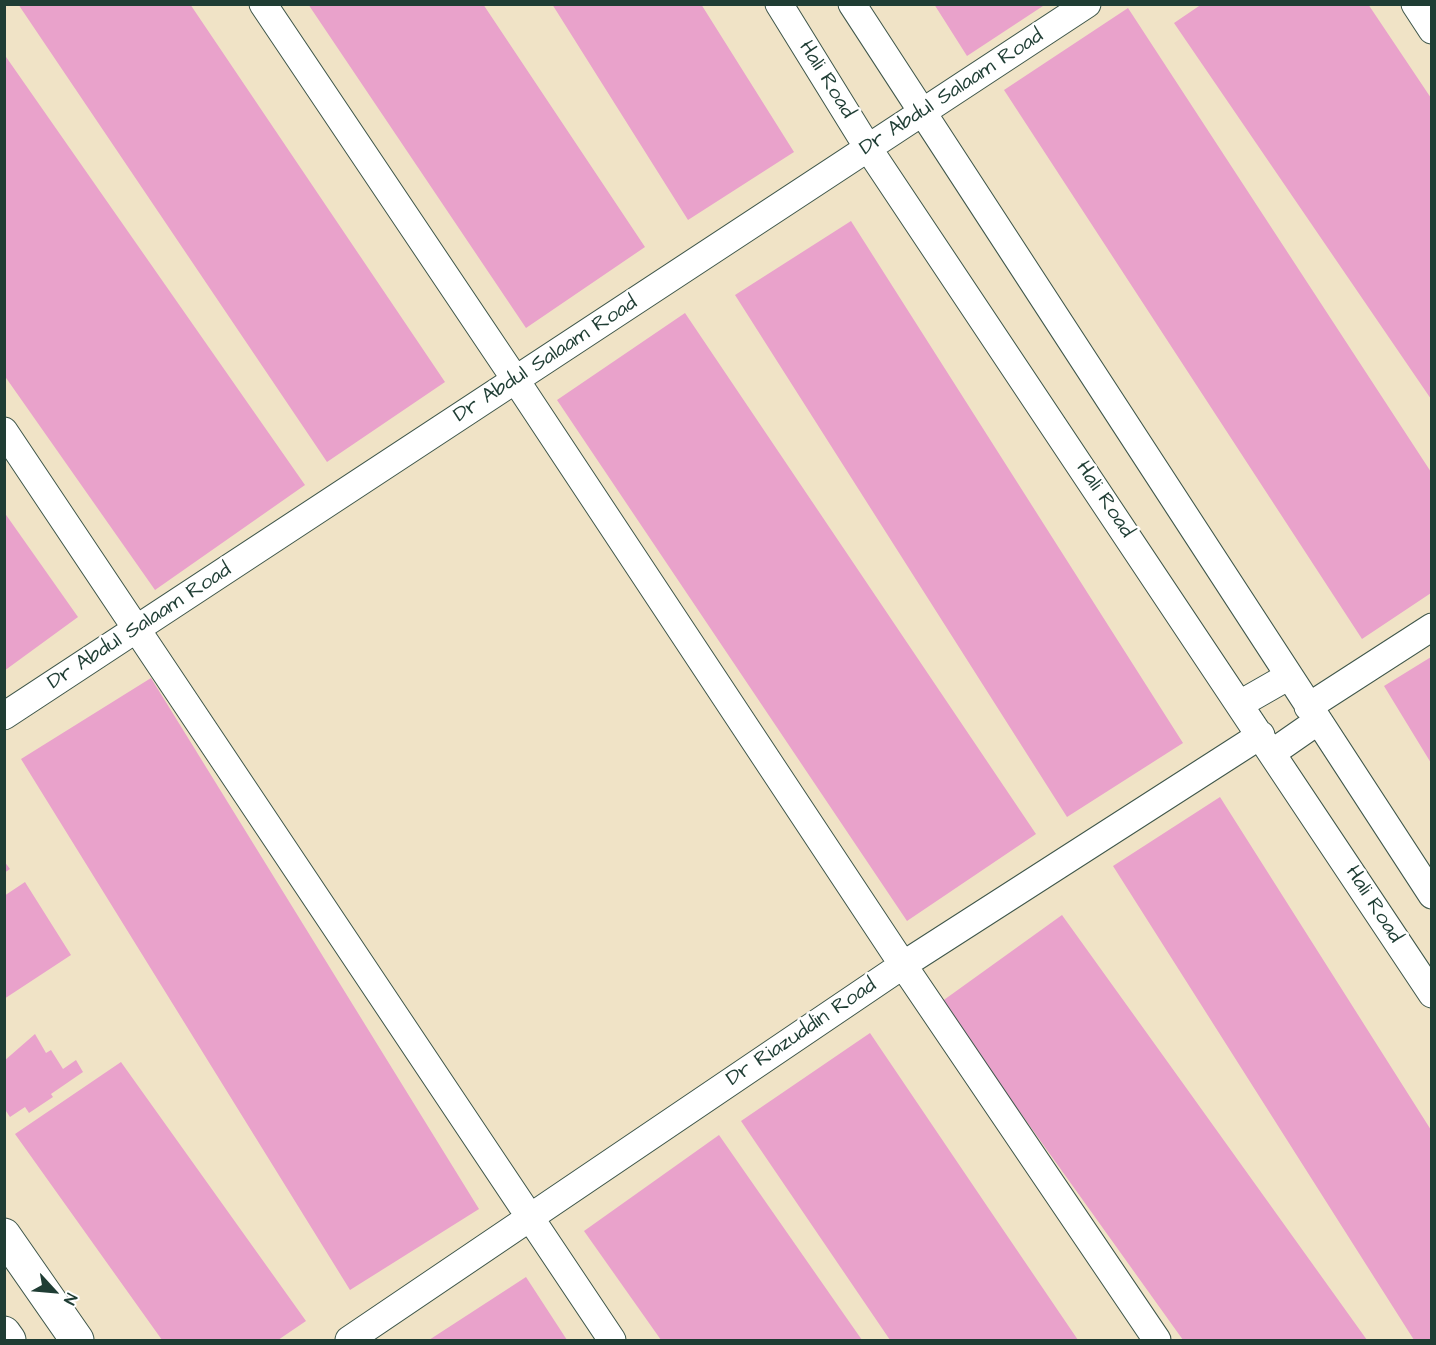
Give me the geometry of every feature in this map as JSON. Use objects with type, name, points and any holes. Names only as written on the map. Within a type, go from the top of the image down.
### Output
[{"type":"main road","points":[[4,1235],[77,1341]]},
{"type":"main road","points":[[4,1333],[9,1341]]},
{"type":"street","points":[[263,4],[516,379],[903,965],[1157,1341]]},
{"type":"street","name":"Hali Road","points":[[779,4],[868,148],[1431,994]]},
{"type":"street","points":[[852,4],[1431,895]]},
{"type":"street","name":"Dr Abdul Salaam Road","points":[[4,716],[1087,4]]},
{"type":"street","points":[[1415,4],[1431,30]]},
{"type":"street","points":[[4,431],[612,1341]]},
{"type":"street","points":[[1313,714],[1431,627]]},
{"type":"street","points":[[1240,705],[1289,676]]},
{"type":"street","name":"Dr Riazuddin Road","points":[[349,1341],[903,965],[1313,714]]},
{"type":"building","points":[[18,4],[190,4],[445,382],[327,462]]},
{"type":"building","points":[[308,4],[483,4],[645,247],[526,328]]},
{"type":"building","points":[[552,4],[701,4],[794,152],[688,220]]},
{"type":"building","points":[[934,4],[1046,4],[967,56]]},
{"type":"building","points":[[1202,4],[1368,4],[1431,98],[1431,399],[1174,23]]},
{"type":"building","points":[[1128,8],[1431,472],[1431,593],[1362,639],[1004,90]]},
{"type":"building","points":[[4,54],[305,485],[155,590],[4,375]]},
{"type":"building","points":[[851,221],[1183,743],[1067,817],[735,295]]},
{"type":"building","points":[[685,313],[1036,834],[907,921],[557,400]]},
{"type":"building","points":[[4,512],[78,617],[4,671]]},
{"type":"building","points":[[1431,657],[1431,763],[1384,686]]},
{"type":"building","points":[[151,678],[479,1209],[350,1290],[21,759]]},
{"type":"building","points":[[1220,797],[1431,1130],[1431,1340],[1414,1340],[1113,866]]},
{"type":"building","points":[[4,861],[10,869],[4,873]]},
{"type":"building","points":[[25,882],[71,955],[4,999],[4,896]]},
{"type":"building","points":[[1062,915],[1367,1340],[1183,1340],[941,1002]]},
{"type":"building","points":[[870,1033],[1078,1340],[890,1340],[741,1121]]},
{"type":"building","points":[[35,1034],[46,1053],[51,1050],[63,1069],[76,1060],[83,1072],[51,1094],[53,1097],[29,1113],[25,1107],[10,1117],[4,1108],[4,1061]]},
{"type":"building","points":[[121,1062],[306,1321],[278,1340],[162,1340],[15,1134]]},
{"type":"building","points":[[719,1135],[862,1340],[661,1340],[584,1231]]},
{"type":"building","points":[[526,1277],[567,1340],[429,1340]]}]
